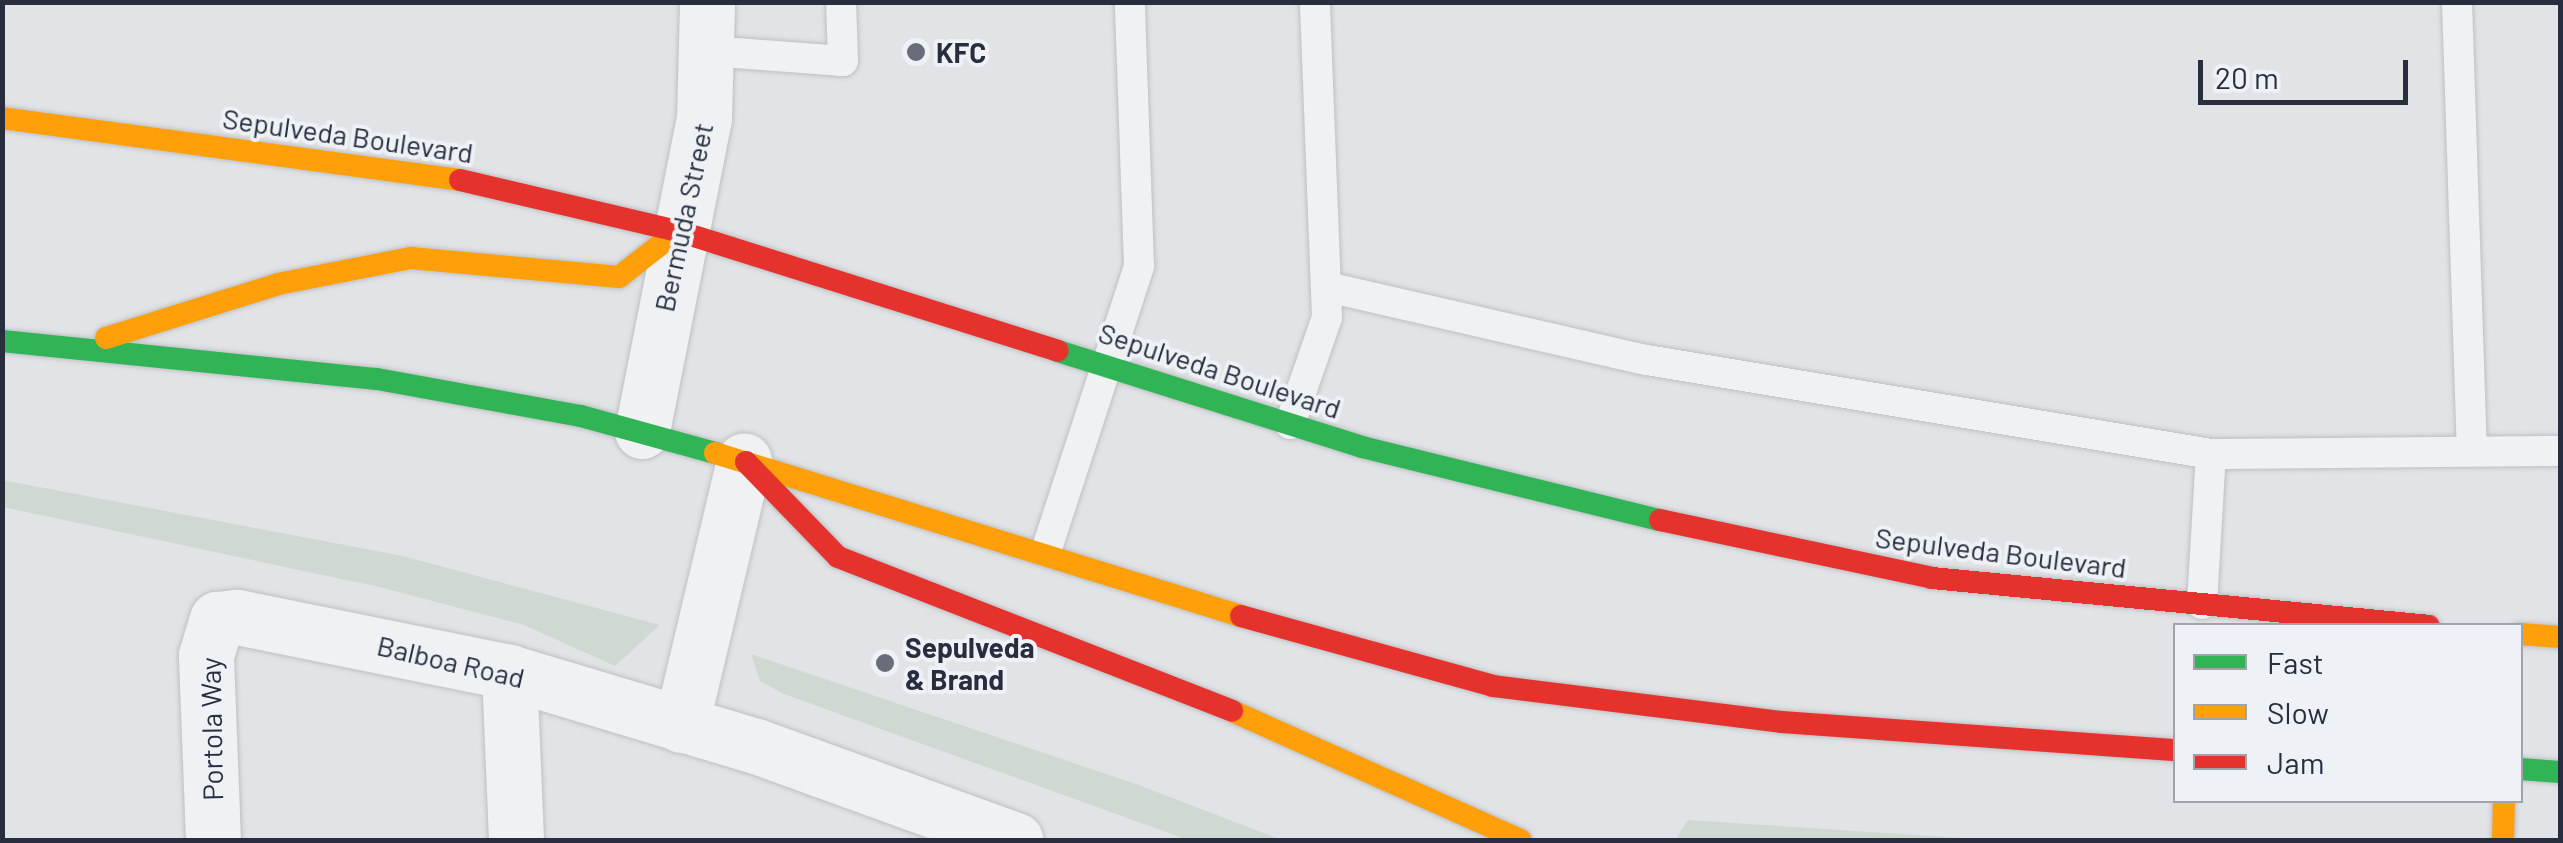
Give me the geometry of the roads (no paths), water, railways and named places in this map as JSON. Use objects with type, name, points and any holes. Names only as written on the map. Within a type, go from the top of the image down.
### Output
[{"type":"main road","name":"Sepulveda Boulevard","points":[[2,118],[419,170],[678,230],[1290,424],[1564,504],[1799,554],[1932,578],[2399,623]]},
{"type":"main road","points":[[80,346],[278,284],[410,258],[618,277],[678,230]]},
{"type":"main road","points":[[2,341],[377,379],[642,431],[1046,551],[1364,657],[1493,686],[1782,722],[2173,750]]},
{"type":"main road","points":[[744,460],[838,557],[1155,677],[1520,840]]},
{"type":"main road","points":[[2523,634],[2560,637]]},
{"type":"main road","points":[[2523,769],[2560,772]]},
{"type":"main road","points":[[2503,840],[2504,803]]},
{"type":"street","name":"Bermuda Street","points":[[642,431],[678,230],[708,27]]},
{"type":"street","points":[[682,724],[744,460]]},
{"type":"street","name":"Balboa Road","points":[[217,620],[509,672],[682,724],[1015,840]]},
{"type":"street","name":"Portola Way","points":[[213,840],[206,655],[217,620]]},
{"type":"street","points":[[509,672],[516,840]]},
{"type":"lane","points":[[708,27],[842,61],[841,2]]},
{"type":"lane","points":[[1046,551],[1114,367],[1140,266],[1130,2]]},
{"type":"lane","points":[[1290,424],[1322,339],[1327,287],[1315,2]]},
{"type":"lane","points":[[2457,2],[2472,451]]},
{"type":"lane","points":[[1327,287],[1647,360],[2211,454],[2560,450]]},
{"type":"lane","points":[[2202,604],[2211,454]]},
{"type":"place","name":"KFC","points":[[916,52]]},
{"type":"place","name":"Sepulveda & Brand","points":[[885,663]]}]
